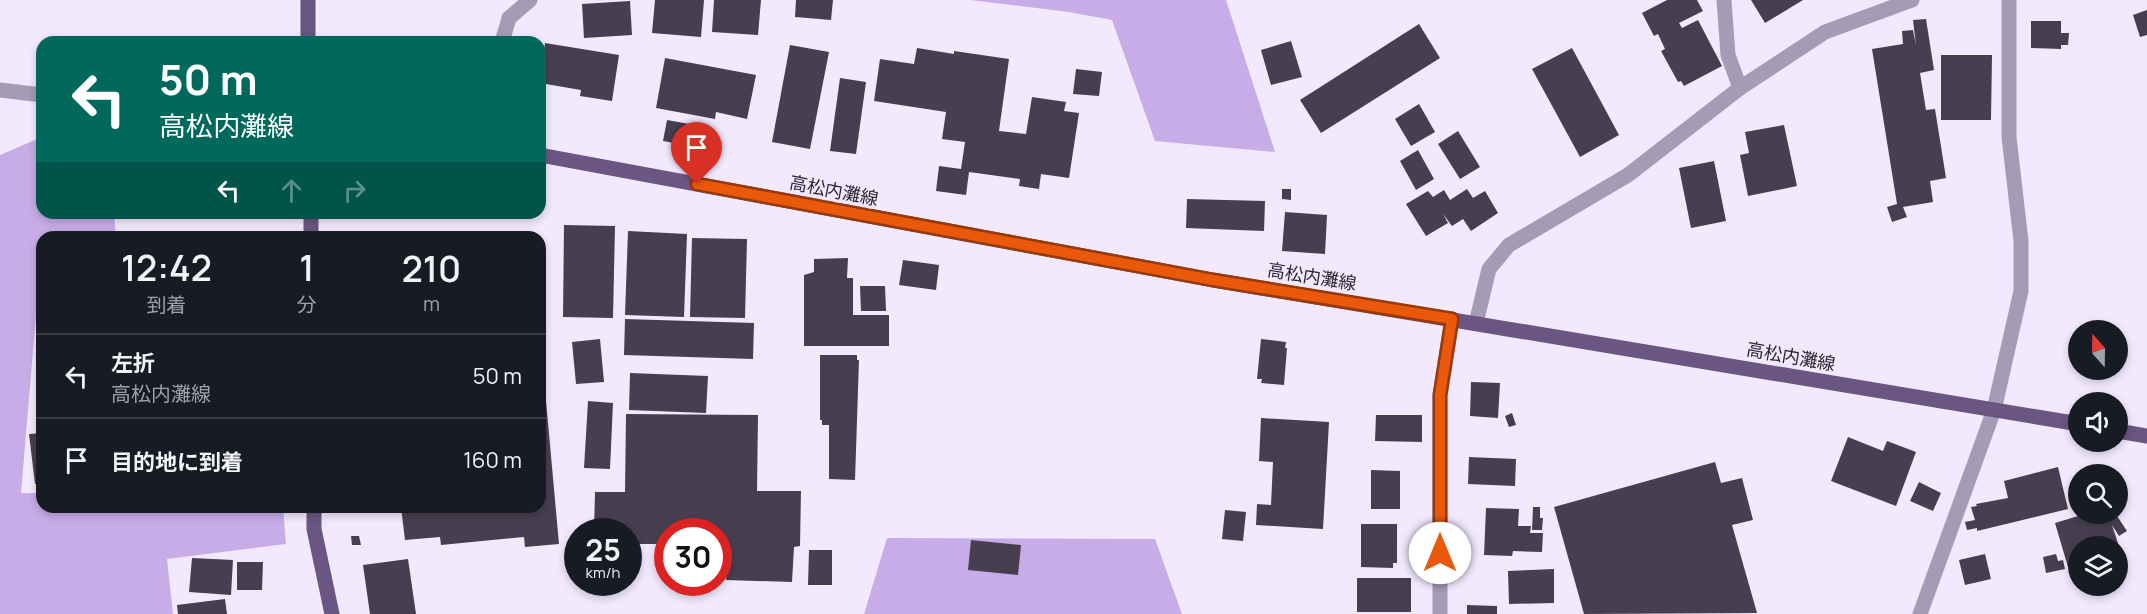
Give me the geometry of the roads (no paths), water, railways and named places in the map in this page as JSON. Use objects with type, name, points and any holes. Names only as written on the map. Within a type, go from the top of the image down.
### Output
[{"type":"main road","points":[[308,0],[309,36]]},
{"type":"main road","name":"高松内灘線","points":[[546,156],[1213,280],[2068,422]]},
{"type":"main road","points":[[2128,433],[2147,436]]},
{"type":"main road","points":[[314,513],[314,529],[332,614]]},
{"type":"street","points":[[504,36],[509,18],[530,0]]},
{"type":"street","points":[[1724,0],[1728,55],[1740,88]]},
{"type":"street","points":[[1476,323],[1489,269],[1509,245],[1628,174],[1740,88],[1825,32],[1912,0]]},
{"type":"street","points":[[1920,614],[1994,410],[2017,316],[2022,274],[2021,241],[2009,137],[2009,0]]},
{"type":"street","points":[[0,90],[36,93]]},
{"type":"street","points":[[1440,614],[1440,395],[1452,319]]}]
